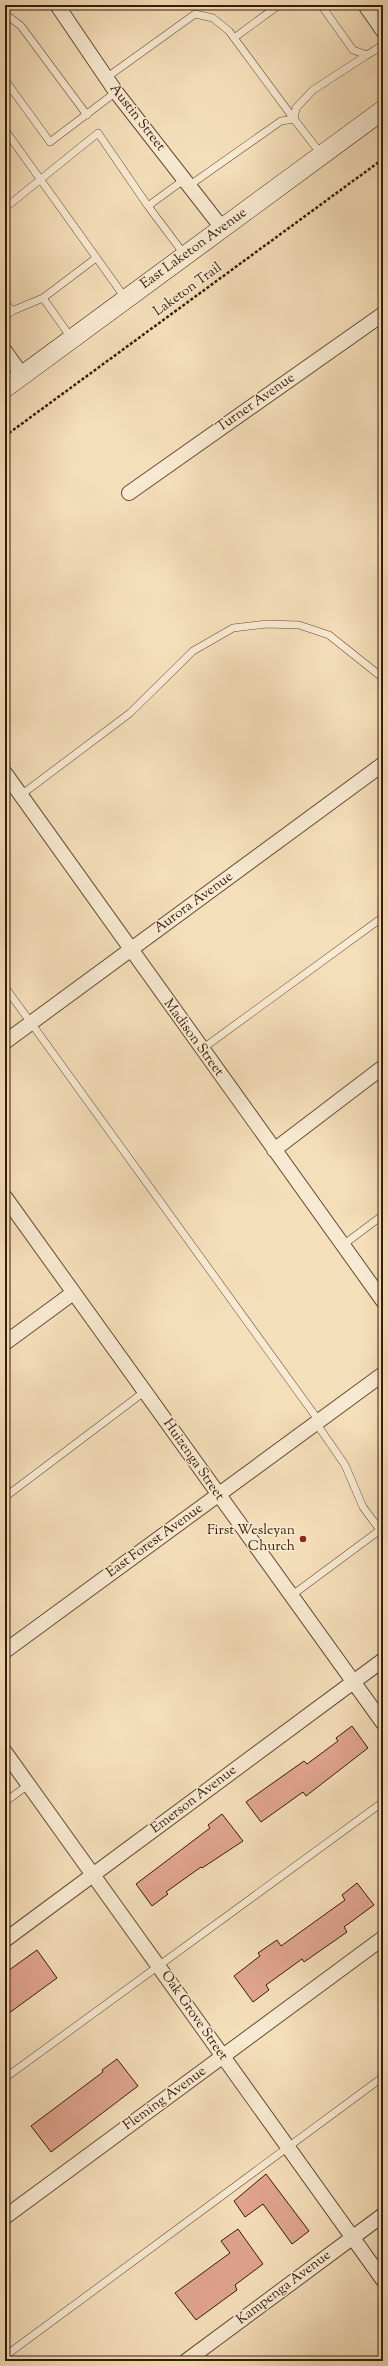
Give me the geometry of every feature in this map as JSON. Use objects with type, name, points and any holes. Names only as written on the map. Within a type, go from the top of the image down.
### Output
[{"type":"main road","name":"East Laketon Avenue","points":[[5,388],[383,110]]},
{"type":"street","name":"Austin Street","points":[[57,5],[116,92],[222,228]]},
{"type":"street","points":[[365,5],[383,31]]},
{"type":"street","name":"Turner Avenue","points":[[129,493],[383,314]]},
{"type":"street","points":[[5,351],[22,375]]},
{"type":"street","name":"Aurora Avenue","points":[[5,1042],[383,764]]},
{"type":"street","name":"Madison Street","points":[[5,773],[383,1301]]},
{"type":"street","points":[[274,1150],[383,1067]]},
{"type":"street","name":"Huizenga Street","points":[[5,1196],[144,1392],[383,1723]]},
{"type":"street","points":[[5,1343],[73,1293]]},
{"type":"street","name":"East Forest Avenue","points":[[5,1652],[383,1374]]},
{"type":"street","name":"Emerson Avenue","points":[[5,1940],[383,1660]]},
{"type":"street","name":"Oak Grove Street","points":[[5,1752],[383,2280]]},
{"type":"street","name":"Fleming Avenue","points":[[5,2217],[383,1938]]},
{"type":"street","name":"Kampenga Avenue","points":[[186,2361],[383,2215]]},
{"type":"lane","points":[[234,38],[279,5]]},
{"type":"lane","points":[[321,5],[353,50],[367,55]]},
{"type":"lane","points":[[5,14],[21,26],[86,115]]},
{"type":"lane","points":[[106,78],[194,14],[213,18],[234,38],[321,155]]},
{"type":"lane","points":[[294,118],[296,108],[314,90],[383,45]]},
{"type":"lane","points":[[5,80],[50,142],[116,92]]},
{"type":"lane","points":[[148,206],[281,121],[294,118]]},
{"type":"lane","points":[[5,130],[126,299]]},
{"type":"lane","points":[[5,208],[40,178],[98,133],[148,206],[185,255]]},
{"type":"lane","points":[[5,317],[12,311],[43,298],[96,258]]},
{"type":"lane","points":[[43,298],[72,339]]},
{"type":"lane","points":[[5,302],[12,311]]},
{"type":"lane","points":[[21,795],[130,713],[193,651],[233,628],[267,624],[300,625],[329,635],[383,678]]},
{"type":"lane","points":[[202,1049],[383,917]]},
{"type":"lane","points":[[5,987],[317,1422],[345,1465],[363,1508],[381,1532],[291,1596]]},
{"type":"lane","points":[[343,1245],[383,1215]]},
{"type":"lane","points":[[5,1496],[144,1392]]},
{"type":"lane","points":[[5,1802],[28,1785]]},
{"type":"lane","points":[[5,2078],[383,1802]]},
{"type":"lane","points":[[5,2356],[383,2077]]},
{"type":"path","name":"Laketon Trail","points":[[5,436],[383,159]]},
{"type":"building","points":[[352,1726],[368,1748],[306,1796],[303,1792],[261,1822],[246,1802],[304,1761],[307,1764],[338,1741],[336,1738]]},
{"type":"building","points":[[222,1814],[243,1841],[202,1868],[201,1867],[166,1892],[168,1894],[152,1906],[136,1884],[210,1828],[208,1825]]},
{"type":"building","points":[[357,1883],[374,1905],[344,1927],[347,1932],[304,1962],[302,1959],[266,1985],[269,1990],[253,2002],[234,1976],[260,1956],[258,1953],[277,1940],[281,1946],[345,1900],[342,1895]]},
{"type":"building","points":[[37,1950],[57,1978],[5,2016],[5,1973]]},
{"type":"building","points":[[117,2059],[138,2086],[51,2152],[31,2126],[103,2072],[102,2070]]},
{"type":"building","points":[[266,2174],[309,2231],[292,2244],[263,2204],[245,2217],[234,2201]]},
{"type":"building","points":[[238,2229],[263,2264],[235,2285],[237,2290],[196,2320],[175,2293],[230,2253],[221,2241]]},
{"type":"place","name":"First Wesleyan Church","points":[[303,1539]]}]
